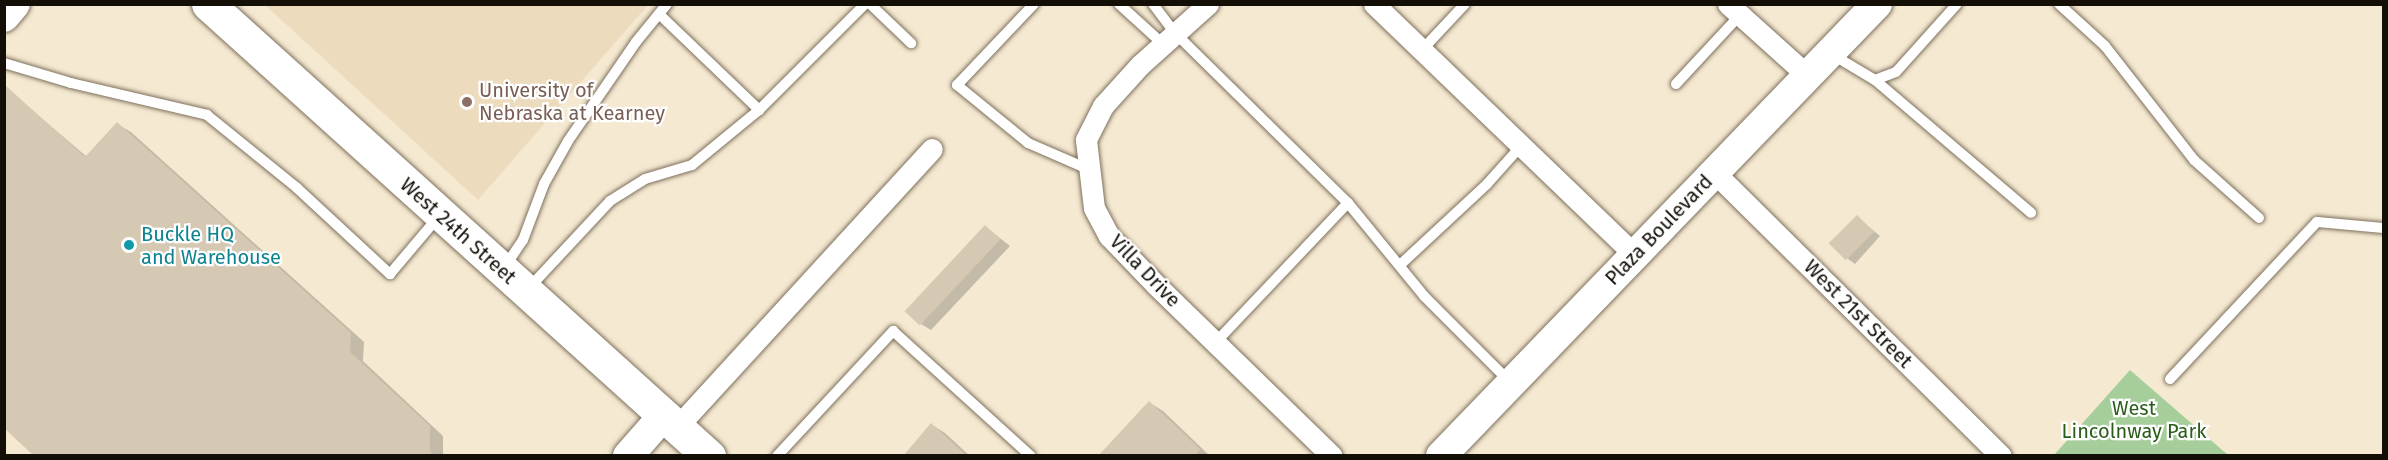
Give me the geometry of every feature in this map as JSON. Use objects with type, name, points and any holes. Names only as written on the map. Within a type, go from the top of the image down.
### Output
[{"type":"main road","name":"West 24th Street","points":[[208,4],[709,456]]},
{"type":"street","points":[[4,17],[15,4]]},
{"type":"street","name":"Villa Drive","points":[[1208,4],[1169,39],[1103,106],[1086,140],[1094,208],[1109,236],[1332,456]]},
{"type":"street","name":"Plaza Boulevard","points":[[1441,456],[1877,4]]},
{"type":"street","points":[[1381,7],[1421,51],[1635,255]]},
{"type":"street","points":[[1734,10],[1808,76]]},
{"type":"street","points":[[627,456],[671,421],[932,149]]},
{"type":"street","name":"West 21st Street","points":[[1715,173],[2001,456]]},
{"type":"lane","points":[[514,281],[523,240],[544,184],[568,141],[667,4]]},
{"type":"lane","points":[[514,281],[610,201],[645,179],[692,165],[759,110],[865,4]]},
{"type":"lane","points":[[870,4],[911,43]]},
{"type":"lane","points":[[1034,4],[957,85],[1028,143],[1088,169]]},
{"type":"lane","points":[[1119,4],[1169,39],[1348,203],[1401,264],[1424,296],[1511,383]]},
{"type":"lane","points":[[1153,4],[1169,39]]},
{"type":"lane","points":[[1421,51],[1465,4]]},
{"type":"lane","points":[[1875,80],[1896,72],[1957,4]]},
{"type":"lane","points":[[2059,4],[2105,46],[2194,160],[2259,218]]},
{"type":"lane","points":[[1676,84],[1734,10]]},
{"type":"lane","points":[[659,14],[759,110]]},
{"type":"lane","points":[[1830,53],[1875,80],[2031,213]]},
{"type":"lane","points":[[4,63],[70,83],[207,115],[297,188],[390,274],[440,215]]},
{"type":"lane","points":[[1401,264],[1487,184],[1521,146]]},
{"type":"lane","points":[[1215,343],[1348,203]]},
{"type":"lane","points":[[2170,379],[2317,222],[2384,228]]},
{"type":"lane","points":[[777,456],[893,331],[1031,456]]},
{"type":"shaded area","name":"University of Nebraska at Kearney","points":[[265,5],[648,5],[478,200]]},
{"type":"green space","name":"West Lincolnway Park","points":[[2130,370],[2228,455],[2054,455]]},
{"type":"building","name":"Buckle HQ and Warehouse","points":[[6,86],[85,157],[117,122],[351,333],[350,352],[430,426],[430,451],[435,456],[34,456],[5,429]]},
{"type":"building","points":[[1857,215],[1874,232],[1846,260],[1829,243]]},
{"type":"building","points":[[985,225],[1000,239],[920,326],[905,311]]},
{"type":"building","points":[[1149,401],[1200,449],[1195,456],[1098,456]]},
{"type":"building","points":[[931,423],[967,456],[903,456]]},
{"type":"place","name":"University of Nebraska at Kearney","points":[[467,102]]},
{"type":"place","name":"Buckle HQ and Warehouse","points":[[129,245]]}]
